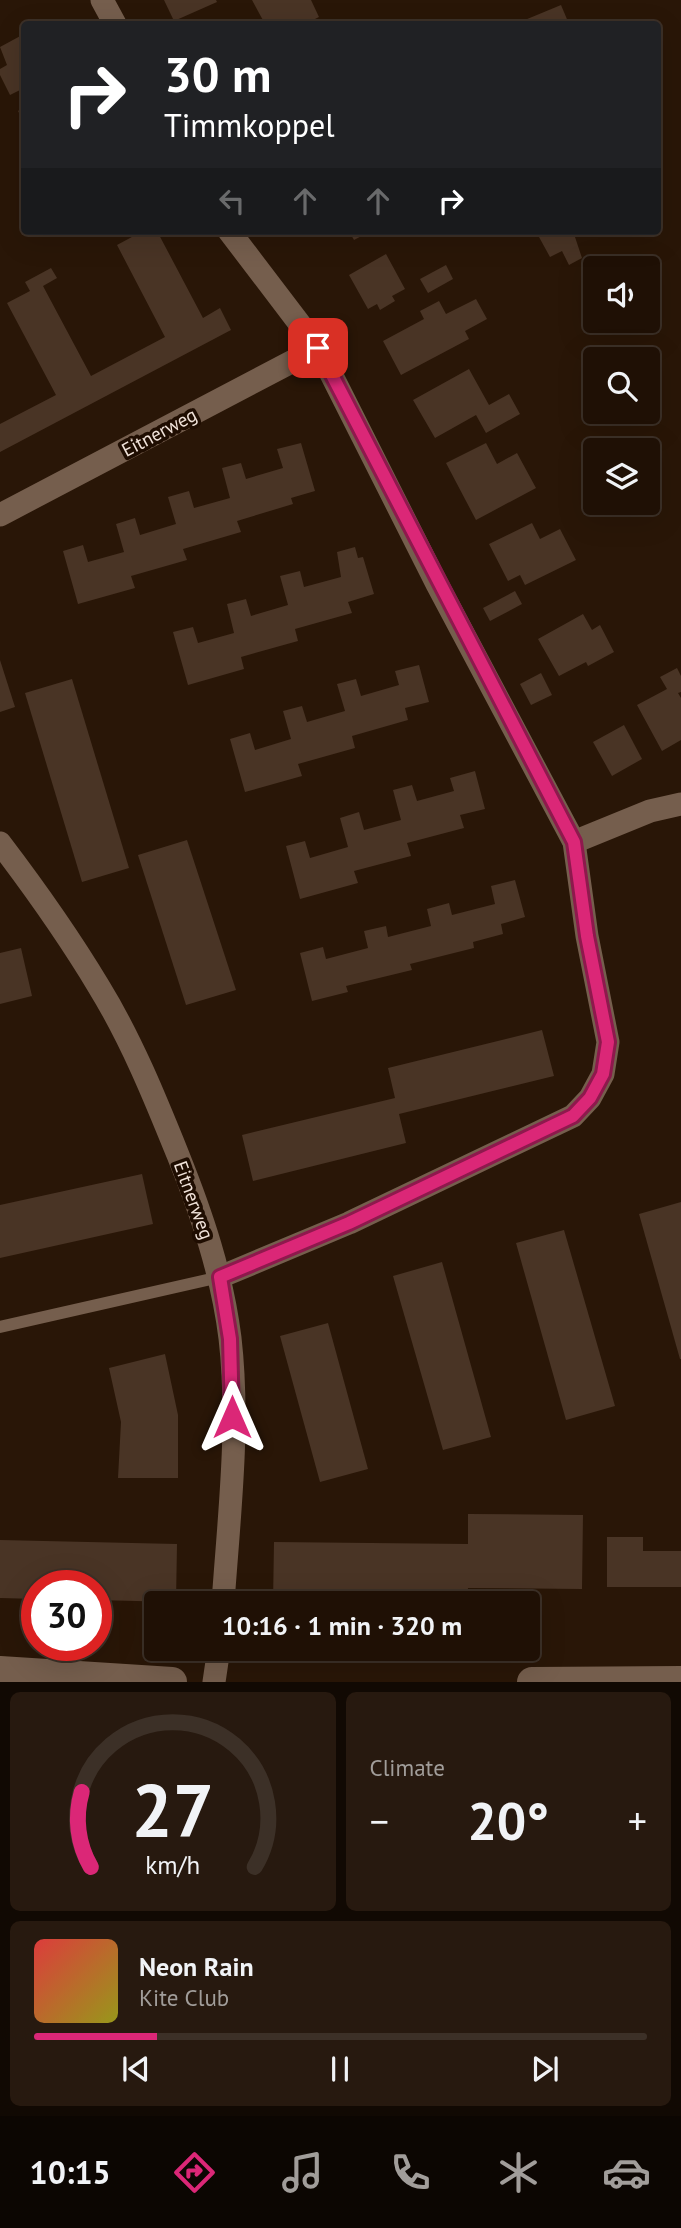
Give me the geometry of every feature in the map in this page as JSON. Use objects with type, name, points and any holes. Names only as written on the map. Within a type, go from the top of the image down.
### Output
[{"type":"street","points":[[102,0],[113,21]]},
{"type":"street","points":[[220,1277],[349,1223],[573,1116],[590,1098],[603,1074],[608,1042],[587,936],[574,842],[318,348],[232,235]]},
{"type":"street","name":"Eitnerweg","points":[[0,515],[318,348]]},
{"type":"street","points":[[574,842],[650,811],[681,804]]},
{"type":"street","name":"Eitnerweg","points":[[0,842],[41,897],[100,988],[157,1103],[204,1220],[220,1277],[230,1339],[233,1393],[230,1506],[224,1591]]},
{"type":"street","points":[[214,1682],[217,1661]]},
{"type":"street","points":[[0,1671],[172,1682]]},
{"type":"street","points":[[532,1682],[681,1681]]},
{"type":"lane","points":[[0,1327],[220,1277]]},
{"type":"building","points":[[164,0],[216,0],[217,2],[174,21]]},
{"type":"building","points":[[252,0],[311,0],[319,17],[311,21],[263,21]]},
{"type":"building","points":[[561,5],[568,21],[522,21]]},
{"type":"building","points":[[21,36],[21,92],[20,90],[10,95],[0,75],[0,69],[7,65],[0,47]]},
{"type":"building","points":[[136,235],[159,235],[203,318],[220,308],[231,330],[0,452],[0,424],[56,395],[7,303],[30,291],[25,282],[51,268],[57,278],[43,286],[91,376],[165,337],[117,245]]},
{"type":"building","points":[[574,235],[582,258],[569,265],[562,251],[550,257],[539,237]]},
{"type":"building","points":[[386,254],[405,289],[392,296],[395,301],[380,310],[377,304],[368,309],[349,275]]},
{"type":"building","points":[[446,265],[453,279],[428,293],[420,279]]},
{"type":"building","points":[[476,299],[487,319],[465,331],[469,339],[401,375],[383,341],[424,319],[420,311],[439,301],[446,314]]},
{"type":"building","points":[[469,369],[489,405],[509,394],[520,414],[486,433],[476,415],[435,438],[413,400]]},
{"type":"building","points":[[301,443],[315,491],[291,498],[293,504],[237,521],[241,532],[183,549],[187,560],[131,576],[135,588],[78,604],[63,551],[83,545],[88,562],[124,552],[116,524],[135,518],[140,535],[176,524],[168,497],[189,491],[194,508],[230,498],[222,468],[241,463],[246,479],[283,468],[277,449]]},
{"type":"building","points":[[486,443],[497,464],[517,453],[536,488],[476,520],[446,463]]},
{"type":"building","points":[[532,523],[540,539],[560,529],[576,560],[525,585],[520,575],[508,581],[489,544]]},
{"type":"building","points":[[355,547],[358,558],[363,557],[374,594],[348,602],[352,613],[295,629],[298,641],[241,657],[244,669],[188,685],[173,632],[193,627],[198,643],[234,633],[227,604],[246,599],[251,616],[288,605],[280,576],[300,571],[304,587],[341,577],[337,552]]},
{"type":"building","points":[[515,591],[522,604],[490,621],[483,608]]},
{"type":"building","points":[[583,614],[592,630],[600,625],[614,652],[588,666],[586,662],[559,676],[538,639]]},
{"type":"building","points":[[0,660],[15,707],[0,712]]},
{"type":"building","points":[[419,665],[429,702],[405,708],[408,720],[352,736],[355,748],[298,764],[302,776],[245,792],[230,739],[250,733],[255,750],[291,739],[283,711],[302,706],[307,722],[345,711],[337,684],[356,679],[361,696],[399,685],[395,671]]},
{"type":"building","points":[[677,668],[681,676],[681,692],[678,693],[681,698],[681,740],[662,751],[637,705],[667,689],[660,677]]},
{"type":"building","points":[[541,673],[552,695],[531,705],[520,684]]},
{"type":"building","points":[[72,679],[129,868],[82,882],[25,693]]},
{"type":"building","points":[[624,725],[642,759],[612,776],[593,742]]},
{"type":"building","points":[[475,771],[485,809],[460,815],[464,828],[407,843],[411,856],[354,871],[358,883],[300,899],[286,846],[305,841],[310,858],[348,847],[340,818],[359,812],[364,830],[401,820],[393,790],[412,785],[417,801],[454,791],[450,778]]},
{"type":"building","points":[[187,840],[236,990],[186,1005],[138,855]]},
{"type":"building","points":[[515,880],[525,917],[501,924],[503,934],[473,942],[474,948],[410,964],[412,970],[346,986],[348,992],[312,1001],[300,953],[323,947],[326,959],[368,948],[364,931],[386,926],[388,937],[431,926],[427,909],[449,903],[452,915],[495,904],[491,886]]},
{"type":"building","points":[[21,948],[32,996],[0,1004],[0,953]]},
{"type":"building","points":[[542,1030],[554,1076],[399,1114],[406,1143],[253,1181],[242,1135],[395,1098],[388,1068]]},
{"type":"building","points":[[142,1174],[153,1224],[0,1258],[0,1205]]},
{"type":"building","points":[[681,1202],[681,1359],[680,1359],[639,1214]]},
{"type":"building","points":[[564,1230],[615,1406],[566,1420],[516,1243]]},
{"type":"building","points":[[442,1262],[491,1437],[443,1450],[393,1276]]},
{"type":"building","points":[[328,1323],[368,1469],[320,1482],[280,1336]]},
{"type":"building","points":[[165,1354],[178,1415],[178,1478],[118,1478],[121,1422],[109,1368]]},
{"type":"building","points":[[468,1514],[583,1515],[582,1589],[273,1591],[274,1542],[468,1544]]},
{"type":"building","points":[[607,1537],[643,1537],[643,1551],[681,1551],[681,1587],[607,1587]]},
{"type":"building","points":[[0,1540],[177,1544],[176,1591],[144,1591],[144,1601],[112,1600],[112,1570],[21,1570],[21,1599],[0,1598]]},
{"type":"route","points":[[232,1417],[230,1339],[220,1277],[349,1223],[573,1116],[590,1098],[603,1074],[608,1042],[604,1011],[587,936],[574,842],[437,584],[318,348]]}]
